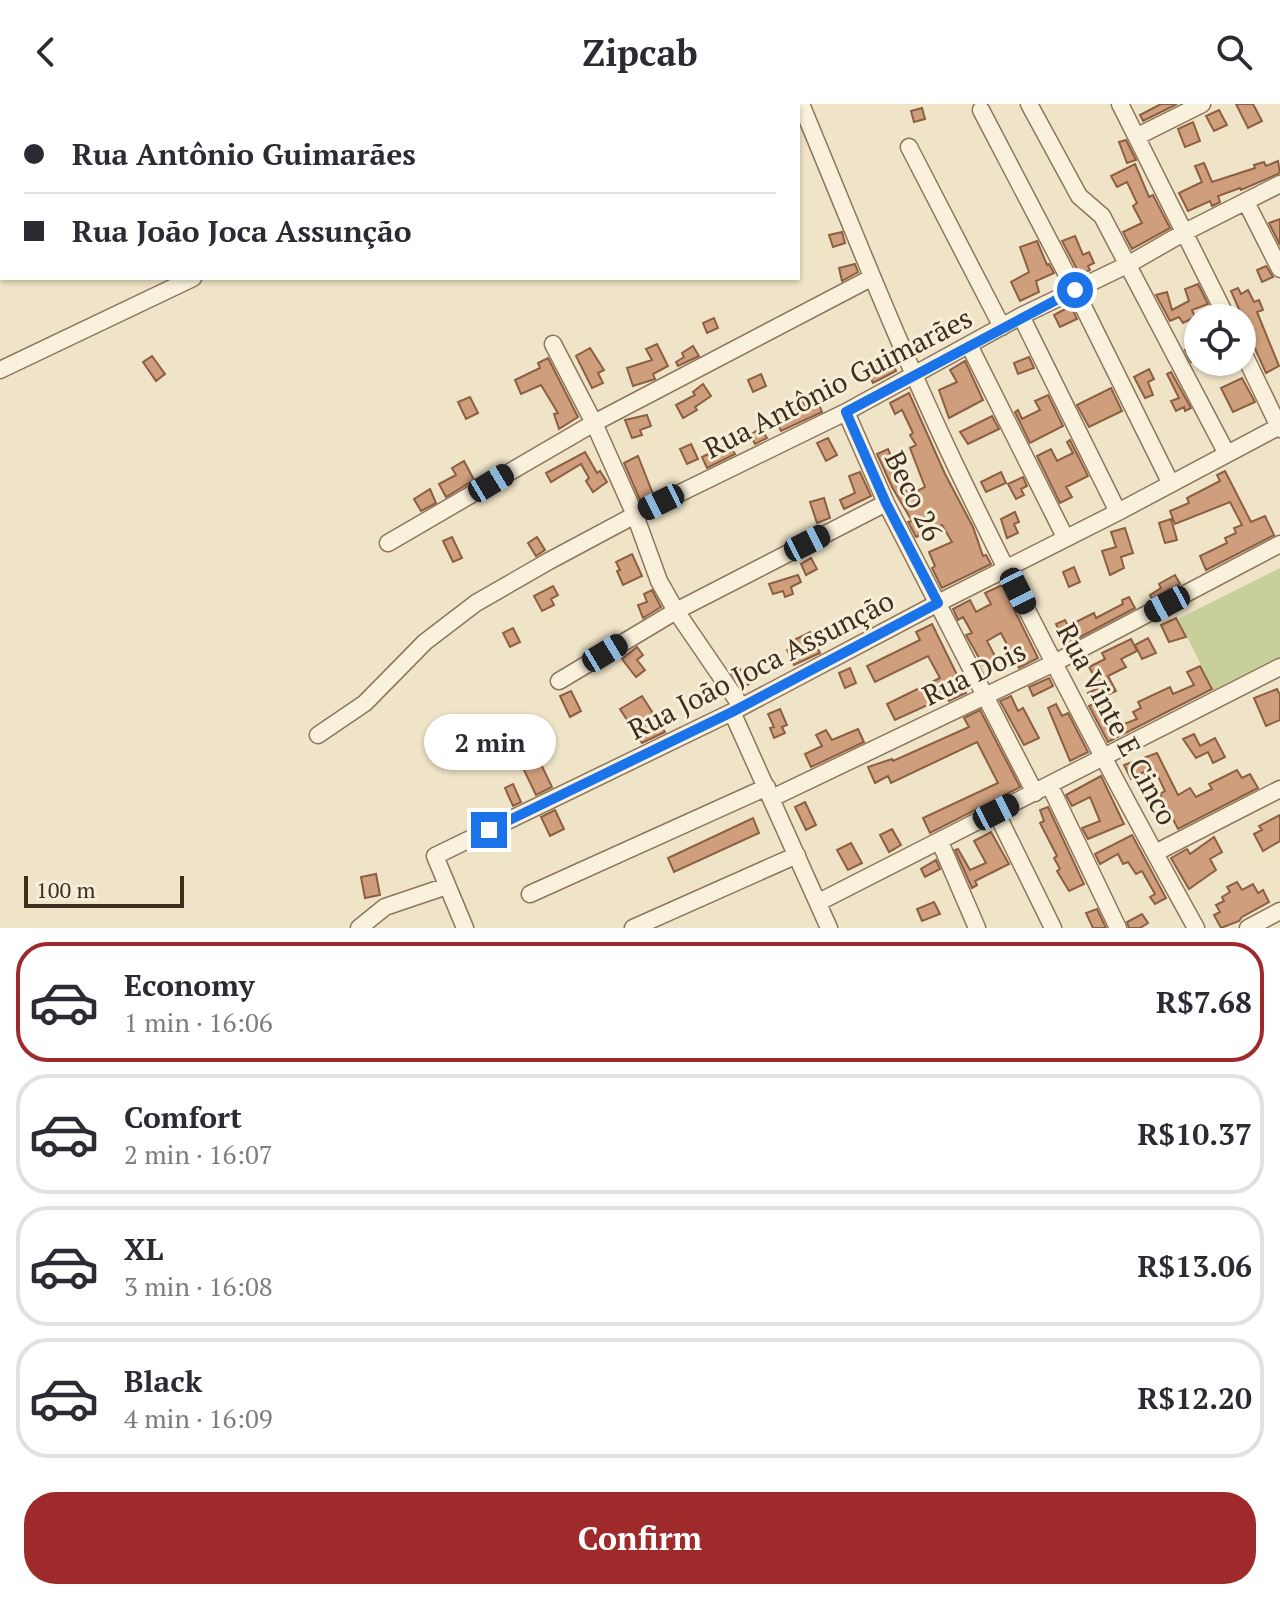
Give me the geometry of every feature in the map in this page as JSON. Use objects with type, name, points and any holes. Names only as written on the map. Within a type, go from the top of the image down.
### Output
[{"type":"street","name":"Rua Vinte E Cinco","points":[[801,104],[871,278],[960,475],[1103,759],[1196,928]]},
{"type":"street","points":[[1029,104],[1079,196],[1102,216],[1227,454]]},
{"type":"street","points":[[1120,104],[1220,304]]},
{"type":"street","points":[[1138,136],[1202,104]]},
{"type":"street","points":[[981,110],[1171,484]]},
{"type":"street","points":[[909,147],[1002,327]]},
{"type":"street","name":"Rua Antônio Guimarães","points":[[318,735],[365,703],[396,668],[476,603],[635,515],[846,412],[1021,316],[1129,264],[1280,184]]},
{"type":"street","points":[[1246,202],[1280,269]]},
{"type":"street","points":[[388,543],[594,423],[871,278]]},
{"type":"street","points":[[0,370],[188,280]]},
{"type":"street","points":[[1021,316],[1118,512]]},
{"type":"street","points":[[553,344],[594,423],[635,515],[659,581],[736,709],[821,918],[940,842],[1280,667]]},
{"type":"street","points":[[969,345],[1065,537]]},
{"type":"street","points":[[1255,376],[1280,427]]},
{"type":"street","name":"Beco 26","points":[[846,412],[886,503],[987,696],[1118,928]]},
{"type":"street","name":"Rua João Joca Assunção","points":[[447,886],[435,856],[736,709],[1280,427]]},
{"type":"street","points":[[559,681],[676,611],[886,503]]},
{"type":"street","name":"Rua Dois","points":[[530,894],[987,696],[1280,544]]},
{"type":"street","points":[[1155,853],[1280,789]]},
{"type":"street","points":[[996,812],[1053,928]]},
{"type":"street","points":[[940,842],[977,928]]},
{"type":"street","points":[[633,928],[797,855]]},
{"type":"street","points":[[359,928],[385,907],[447,886],[465,928]]},
{"type":"street","points":[[1248,928],[1280,911]]},
{"type":"green space","points":[[1280,568],[1280,661],[1215,693],[1178,619]]},
{"type":"building","points":[[1161,104],[1177,104],[1143,121],[1140,115]]},
{"type":"building","points":[[1236,104],[1253,104],[1262,121],[1248,128]]},
{"type":"building","points":[[922,108],[925,119],[914,122],[911,111]]},
{"type":"building","points":[[1219,110],[1227,125],[1214,131],[1206,116]]},
{"type":"building","points":[[1193,122],[1200,141],[1185,147],[1178,129]]},
{"type":"building","points":[[1126,140],[1136,160],[1127,163],[1119,142]]},
{"type":"building","points":[[1278,161],[1280,173],[1218,196],[1220,202],[1212,206],[1210,201],[1188,211],[1179,193],[1202,182],[1195,166],[1204,163],[1212,182],[1255,168],[1254,165],[1264,162],[1266,166]]},
{"type":"building","points":[[1135,164],[1149,197],[1153,195],[1170,228],[1132,249],[1123,232],[1142,223],[1133,206],[1137,203],[1127,182],[1117,187],[1111,176]]},
{"type":"building","points":[[1280,219],[1280,245],[1269,223]]},
{"type":"building","points":[[842,232],[845,243],[833,247],[829,235]]},
{"type":"building","points":[[1075,236],[1083,255],[1089,252],[1094,263],[1088,266],[1090,270],[1080,275],[1062,241]]},
{"type":"building","points":[[1037,241],[1047,265],[1054,273],[1036,281],[1039,292],[1020,301],[1011,282],[1029,272],[1020,247]]},
{"type":"building","points":[[855,264],[858,272],[842,281],[839,268]]},
{"type":"building","points":[[1266,266],[1273,277],[1262,282],[1257,270]]},
{"type":"building","points":[[1198,284],[1208,304],[1184,304],[1184,322],[1179,317],[1170,321],[1156,295],[1167,292],[1172,310],[1189,301],[1185,289]]},
{"type":"building","points":[[1238,288],[1241,294],[1248,290],[1254,302],[1259,300],[1263,310],[1257,312],[1279,366],[1266,373],[1256,351],[1256,304],[1237,304],[1231,291]]},
{"type":"building","points":[[1071,306],[1077,319],[1060,327],[1054,315]]},
{"type":"building","points":[[714,318],[718,328],[707,333],[703,323]]},
{"type":"building","points":[[657,344],[668,366],[653,374],[655,379],[633,386],[627,368],[652,360],[646,349]]},
{"type":"building","points":[[693,346],[699,356],[678,366],[676,362],[684,357],[682,353]]},
{"type":"building","points":[[590,348],[604,370],[598,373],[603,383],[592,388],[576,356]]},
{"type":"building","points":[[152,356],[165,374],[156,381],[143,362]]},
{"type":"building","points":[[1029,357],[1034,368],[1018,374],[1014,363]]},
{"type":"building","points":[[548,358],[578,417],[559,429],[554,414],[558,413],[541,385],[521,394],[515,380],[540,368],[538,363]]},
{"type":"building","points":[[965,361],[983,400],[949,418],[939,390],[957,382],[950,370]]},
{"type":"building","points":[[893,363],[896,371],[873,383],[867,371]]},
{"type":"building","points":[[1149,369],[1154,379],[1148,382],[1153,395],[1145,398],[1134,377]]},
{"type":"building","points":[[1171,372],[1191,408],[1185,411],[1184,407],[1176,411],[1171,401],[1179,398],[1167,374]]},
{"type":"building","points":[[761,374],[766,386],[753,392],[748,380]]},
{"type":"building","points":[[1242,378],[1255,402],[1233,412],[1221,388]]},
{"type":"building","points":[[703,384],[711,396],[683,418],[676,405],[695,395],[693,392]]},
{"type":"building","points":[[1111,388],[1122,411],[1089,427],[1077,405]]},
{"type":"building","points":[[909,393],[945,474],[973,527],[983,556],[986,555],[991,564],[942,588],[932,568],[935,566],[929,552],[952,542],[942,525],[916,537],[908,522],[912,521],[877,454],[888,449],[908,496],[925,487],[910,448],[916,445],[910,435],[913,433],[902,410],[895,414],[890,403]]},
{"type":"building","points":[[815,394],[822,412],[781,431],[772,412],[781,408],[785,415],[804,405],[801,399]]},
{"type":"building","points":[[1048,395],[1063,426],[1030,443],[1015,412],[1018,410],[1022,419],[1040,410],[1035,401]]},
{"type":"building","points":[[470,397],[478,413],[466,419],[458,402]]},
{"type":"building","points":[[647,415],[651,426],[640,430],[642,435],[632,438],[625,420]]},
{"type":"building","points":[[992,416],[999,429],[968,444],[960,432]]},
{"type":"building","points":[[761,428],[767,438],[755,444],[750,435]]},
{"type":"building","points":[[828,438],[837,455],[826,461],[817,443]]},
{"type":"building","points":[[1070,440],[1088,476],[1066,487],[1072,497],[1060,503],[1037,456],[1051,449],[1057,461],[1073,453],[1067,442]]},
{"type":"building","points":[[691,444],[698,459],[687,464],[680,449]]},
{"type":"building","points":[[729,444],[735,454],[707,468],[702,457]]},
{"type":"building","points":[[585,452],[597,473],[600,471],[607,482],[593,492],[581,464],[551,482],[546,473]]},
{"type":"building","points":[[638,456],[653,494],[640,500],[624,463]]},
{"type":"building","points":[[464,461],[474,480],[446,497],[439,484],[456,475],[452,468]]},
{"type":"building","points":[[1225,471],[1251,522],[1265,516],[1274,535],[1206,570],[1200,556],[1227,543],[1225,538],[1236,533],[1234,528],[1242,525],[1230,502],[1175,524],[1170,511],[1189,503],[1187,498],[1220,481],[1217,475]]},
{"type":"building","points":[[860,472],[871,496],[844,509],[840,500],[855,493],[849,476]]},
{"type":"building","points":[[1001,472],[1006,483],[986,492],[981,482]]},
{"type":"building","points":[[1023,477],[1027,486],[1021,489],[1024,495],[1016,499],[1008,484]]},
{"type":"building","points":[[430,489],[436,503],[421,511],[414,499]]},
{"type":"building","points":[[824,498],[830,518],[817,523],[810,502]]},
{"type":"building","points":[[1015,512],[1019,522],[1014,524],[1018,533],[1007,538],[1001,519]]},
{"type":"building","points":[[1171,519],[1177,540],[1165,543],[1159,523]]},
{"type":"building","points":[[1125,528],[1133,553],[1121,557],[1124,568],[1110,575],[1102,551],[1116,547],[1111,532]]},
{"type":"building","points":[[452,537],[462,558],[453,562],[443,541]]},
{"type":"building","points":[[537,537],[545,550],[536,556],[528,543]]},
{"type":"building","points":[[632,554],[642,576],[623,585],[616,562]]},
{"type":"building","points":[[811,558],[817,569],[806,575],[801,564]]},
{"type":"building","points":[[1074,567],[1080,582],[1069,587],[1063,572]]},
{"type":"building","points":[[798,575],[801,582],[791,587],[793,594],[785,597],[783,591],[773,594],[769,584]]},
{"type":"building","points":[[1175,575],[1180,584],[1152,599],[1150,595],[1161,588],[1159,584]]},
{"type":"building","points":[[1002,585],[1038,658],[1019,668],[1001,633],[987,641],[996,658],[983,665],[966,635],[972,633],[963,617],[958,620],[953,609],[970,600],[976,612],[991,604],[985,593]]},
{"type":"building","points":[[553,586],[558,595],[551,599],[554,605],[542,611],[534,596]]},
{"type":"building","points":[[652,590],[661,607],[643,618],[638,605],[647,602],[644,594]]},
{"type":"building","points":[[1129,597],[1135,608],[1065,645],[1056,624],[1065,620],[1068,626],[1094,613],[1096,618],[1123,604],[1122,600]]},
{"type":"building","points":[[1176,618],[1186,637],[1169,642],[1161,625]]},
{"type":"building","points":[[932,624],[966,693],[949,701],[947,696],[895,720],[887,704],[940,678],[928,656],[875,682],[867,666],[920,640],[916,632]]},
{"type":"building","points":[[513,628],[520,642],[510,647],[503,633]]},
{"type":"building","points":[[810,632],[820,653],[794,665],[787,650],[796,645],[794,640]]},
{"type":"building","points":[[1148,638],[1156,653],[1142,659],[1135,645]]},
{"type":"building","points":[[1131,639],[1137,651],[1121,659],[1126,667],[1108,676],[1116,691],[1093,702],[1088,693],[1100,687],[1089,667],[1105,659],[1102,653]]},
{"type":"building","points":[[637,647],[643,655],[637,660],[645,670],[636,677],[622,659]]},
{"type":"building","points":[[1200,666],[1212,689],[1108,742],[1089,706],[1099,701],[1114,728],[1137,719],[1133,712],[1141,708],[1138,702],[1170,687],[1173,694],[1194,685],[1187,672]]},
{"type":"building","points":[[850,668],[856,683],[845,688],[839,673]]},
{"type":"building","points":[[740,669],[749,684],[742,688],[732,674]]},
{"type":"building","points":[[1049,678],[1053,686],[1033,696],[1029,687]]},
{"type":"building","points":[[1277,689],[1280,695],[1280,720],[1266,726],[1254,698]]},
{"type":"building","points":[[571,691],[581,711],[570,717],[560,696]]},
{"type":"building","points":[[642,696],[665,732],[642,743],[620,709]]},
{"type":"building","points":[[1011,696],[1018,711],[1023,708],[1039,738],[1024,745],[1000,701]]},
{"type":"building","points":[[1056,704],[1062,716],[1068,713],[1088,752],[1070,761],[1048,708]]},
{"type":"building","points":[[780,709],[787,725],[782,727],[785,733],[774,738],[770,728],[774,727],[768,714]]},
{"type":"building","points":[[980,710],[1020,787],[930,833],[923,818],[998,783],[977,742],[891,783],[888,776],[875,783],[868,767],[893,761],[969,727],[964,718]]},
{"type":"building","points":[[858,729],[864,742],[811,767],[805,754],[822,746],[816,735],[826,730],[832,740]]},
{"type":"building","points":[[1194,734],[1200,746],[1215,738],[1225,757],[1213,763],[1208,752],[1196,758],[1183,739]]},
{"type":"building","points":[[1157,753],[1178,795],[1190,788],[1196,797],[1212,789],[1209,784],[1237,770],[1242,778],[1250,774],[1258,788],[1178,829],[1160,794],[1165,791],[1156,772],[1146,777],[1144,772],[1131,779],[1124,765]]},
{"type":"building","points":[[539,760],[552,787],[536,795],[523,768]]},
{"type":"building","points":[[1101,776],[1124,824],[1088,839],[1082,828],[1100,821],[1090,797],[1072,806],[1066,795]]},
{"type":"building","points":[[513,784],[521,802],[513,806],[505,788]]},
{"type":"building","points":[[805,802],[816,825],[806,830],[795,807]]},
{"type":"building","points":[[1048,807],[1084,884],[1069,891],[1057,871],[1060,869],[1054,858],[1057,856],[1040,823],[1044,821],[1040,810]]},
{"type":"building","points":[[555,810],[564,829],[550,836],[541,817]]},
{"type":"building","points":[[1280,815],[1280,841],[1263,851],[1254,834],[1262,830],[1259,826]]},
{"type":"building","points":[[753,818],[759,833],[674,872],[668,858]]},
{"type":"building","points":[[892,829],[901,845],[889,852],[880,835]]},
{"type":"building","points":[[991,832],[1009,864],[975,881],[977,885],[972,888],[955,850],[958,849],[970,870],[986,863],[974,841]]},
{"type":"building","points":[[1132,835],[1166,898],[1155,904],[1150,897],[1155,894],[1142,871],[1136,874],[1128,862],[1123,864],[1118,854],[1100,864],[1095,854]]},
{"type":"building","points":[[1214,837],[1222,852],[1210,859],[1216,870],[1189,889],[1171,858],[1187,849],[1190,854]]},
{"type":"building","points":[[851,843],[862,863],[848,870],[837,850]]},
{"type":"building","points":[[936,860],[940,869],[925,877],[921,869]]},
{"type":"building","points":[[376,874],[380,895],[365,898],[361,877]]},
{"type":"building","points":[[1237,882],[1242,890],[1253,884],[1258,893],[1263,890],[1269,902],[1239,921],[1221,928],[1214,915],[1220,912],[1216,905],[1224,901],[1222,897],[1230,892],[1227,887]]},
{"type":"building","points":[[934,902],[940,914],[922,921],[917,909]]},
{"type":"building","points":[[1097,909],[1106,928],[1093,928],[1086,913]]},
{"type":"building","points":[[1142,914],[1148,923],[1140,928],[1129,928],[1127,922]]},
{"type":"route","points":[[489,830],[732,712],[938,603],[886,503],[846,412],[1021,316],[1075,290]]}]
